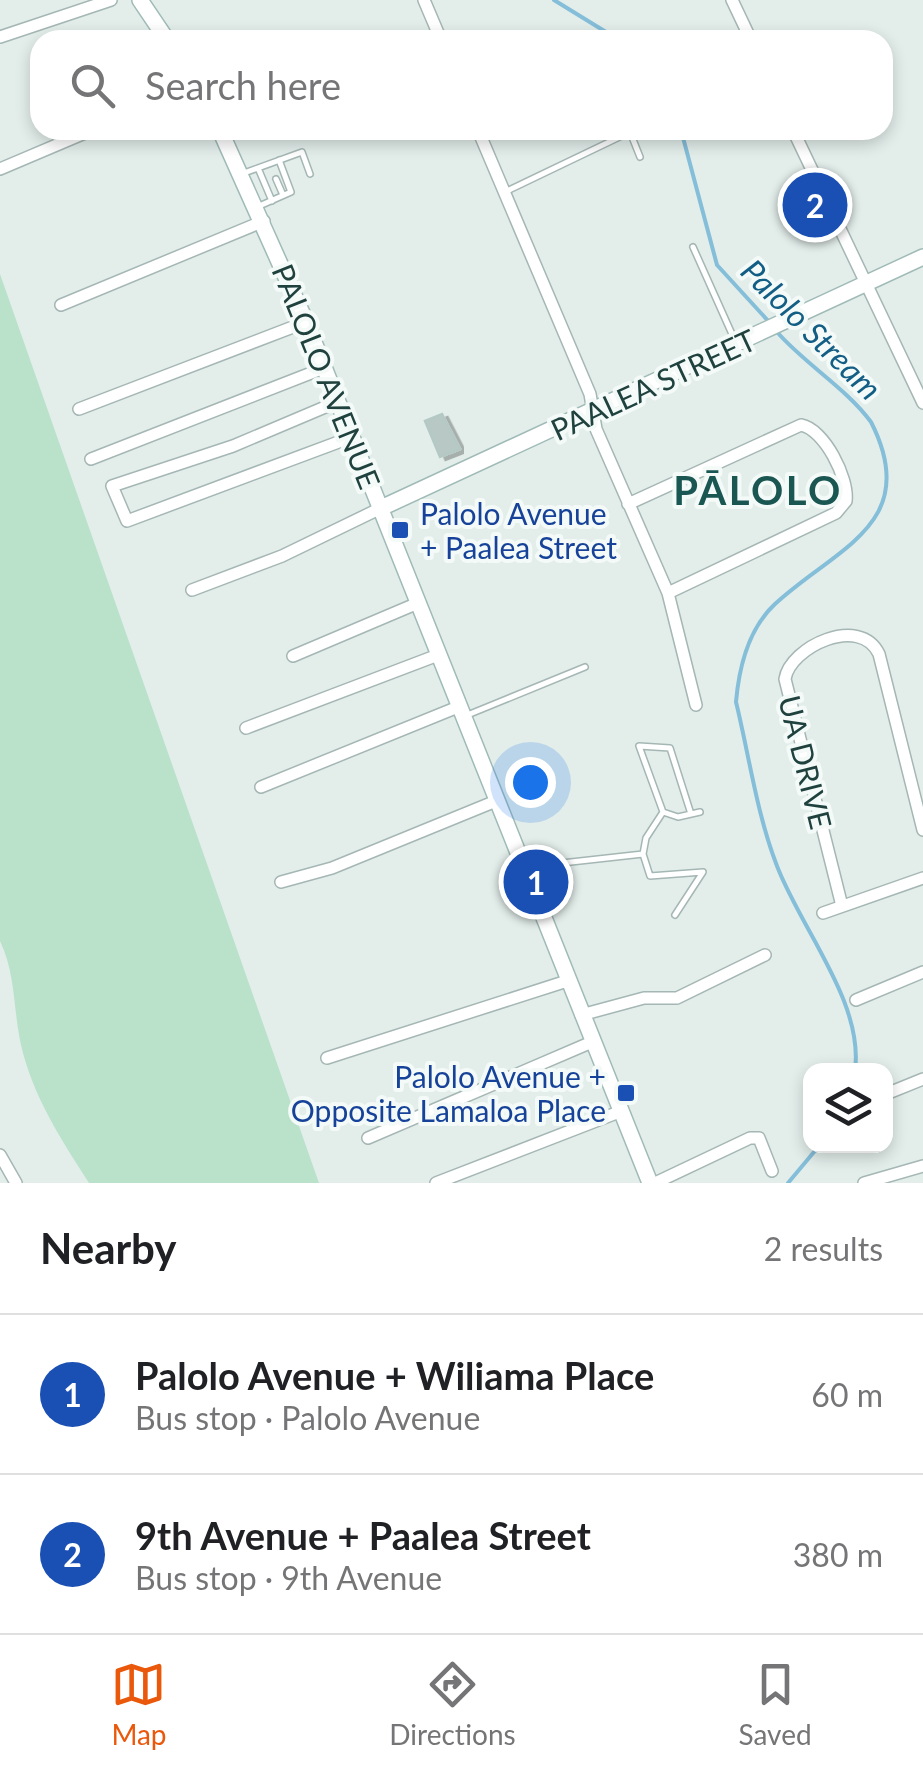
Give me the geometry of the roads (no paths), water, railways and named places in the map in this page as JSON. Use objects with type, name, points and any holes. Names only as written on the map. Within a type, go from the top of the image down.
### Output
[{"type":"street","points":[[0,37],[111,0]]},
{"type":"street","points":[[140,0],[160,30]]},
{"type":"street","points":[[424,0],[436,30]]},
{"type":"street","points":[[732,0],[746,30]]},
{"type":"street","points":[[0,169],[68,140]]},
{"type":"street","name":"PALOLO AVENUE","points":[[225,140],[264,210],[619,1112],[652,1183]]},
{"type":"street","points":[[482,140],[590,394],[596,429],[668,593],[696,704]]},
{"type":"street","points":[[799,140],[923,403]]},
{"type":"street","points":[[62,305],[264,210]]},
{"type":"street","name":"PAALEA STREET","points":[[381,508],[594,413],[923,257]]},
{"type":"street","points":[[79,410],[306,322]]},
{"type":"street","points":[[91,459],[324,368]]},
{"type":"street","points":[[337,402],[233,446],[112,486],[127,520],[352,437]]},
{"type":"street","points":[[628,504],[800,425],[819,434],[846,486],[846,501],[836,513],[668,593]]},
{"type":"street","points":[[192,590],[282,556],[381,508]]},
{"type":"street","points":[[293,656],[418,603]]},
{"type":"street","name":"UA DRIVE","points":[[842,906],[786,679],[791,664],[835,636],[853,633],[867,638],[880,654],[923,830]]},
{"type":"street","points":[[246,728],[282,718],[438,655]]},
{"type":"street","points":[[262,787],[460,712]]},
{"type":"street","points":[[281,882],[332,868],[496,801]]},
{"type":"street","points":[[823,913],[923,878]]},
{"type":"street","points":[[581,1015],[644,998],[677,998],[765,955]]},
{"type":"street","points":[[856,1000],[923,972]]},
{"type":"street","points":[[327,1058],[568,981]]},
{"type":"street","points":[[368,1138],[592,1042]]},
{"type":"street","points":[[893,1091],[923,1079]]},
{"type":"street","points":[[436,1183],[619,1112]]},
{"type":"street","points":[[652,1183],[750,1138],[759,1138],[772,1171]]},
{"type":"street","points":[[0,1155],[16,1183]]},
{"type":"street","points":[[864,1183],[923,1166]]},
{"type":"lane","points":[[504,192],[611,140]]},
{"type":"lane","points":[[633,140],[640,157]]},
{"type":"lane","points":[[241,174],[302,152],[310,174]]},
{"type":"lane","points":[[264,210],[291,192],[279,160]]},
{"type":"lane","points":[[258,168],[264,210]]},
{"type":"lane","points":[[276,180],[283,195]]},
{"type":"lane","points":[[693,247],[737,346]]},
{"type":"lane","points":[[460,712],[586,667]]},
{"type":"lane","points":[[662,812],[639,746],[670,748],[691,814]]},
{"type":"lane","points":[[662,812],[678,817],[700,812]]},
{"type":"lane","points":[[662,812],[646,838],[643,854],[650,876],[703,872],[674,914]]},
{"type":"lane","points":[[523,867],[643,854]]},
{"type":"waterway","name":"Palolo Stream","points":[[554,0],[603,30]]},
{"type":"waterway","name":"Palolo Stream","points":[[684,140],[717,265],[771,324]]},
{"type":"waterway","name":"Palolo Stream","points":[[777,332],[861,410],[871,422],[884,457],[886,486],[879,510],[845,549],[766,614],[746,649],[736,702],[770,846],[841,993],[850,1019],[855,1063]]},
{"type":"waterway","name":"Palolo Stream","points":[[788,1183],[813,1153]]},
{"type":"place","name":"9th Avenue + Paalea Street","points":[[815,205]]},
{"type":"place","name":"Palolo Avenue + Paalea Street","points":[[400,530]]},
{"type":"place","name":"Palolo Avenue + Wiliama Place","points":[[536,882]]},
{"type":"place","name":"Palolo Avenue + Opposite Lamaloa Place","points":[[626,1093]]},
{"type":"district","name":"PĀLOLO","points":[[758,490]]}]
